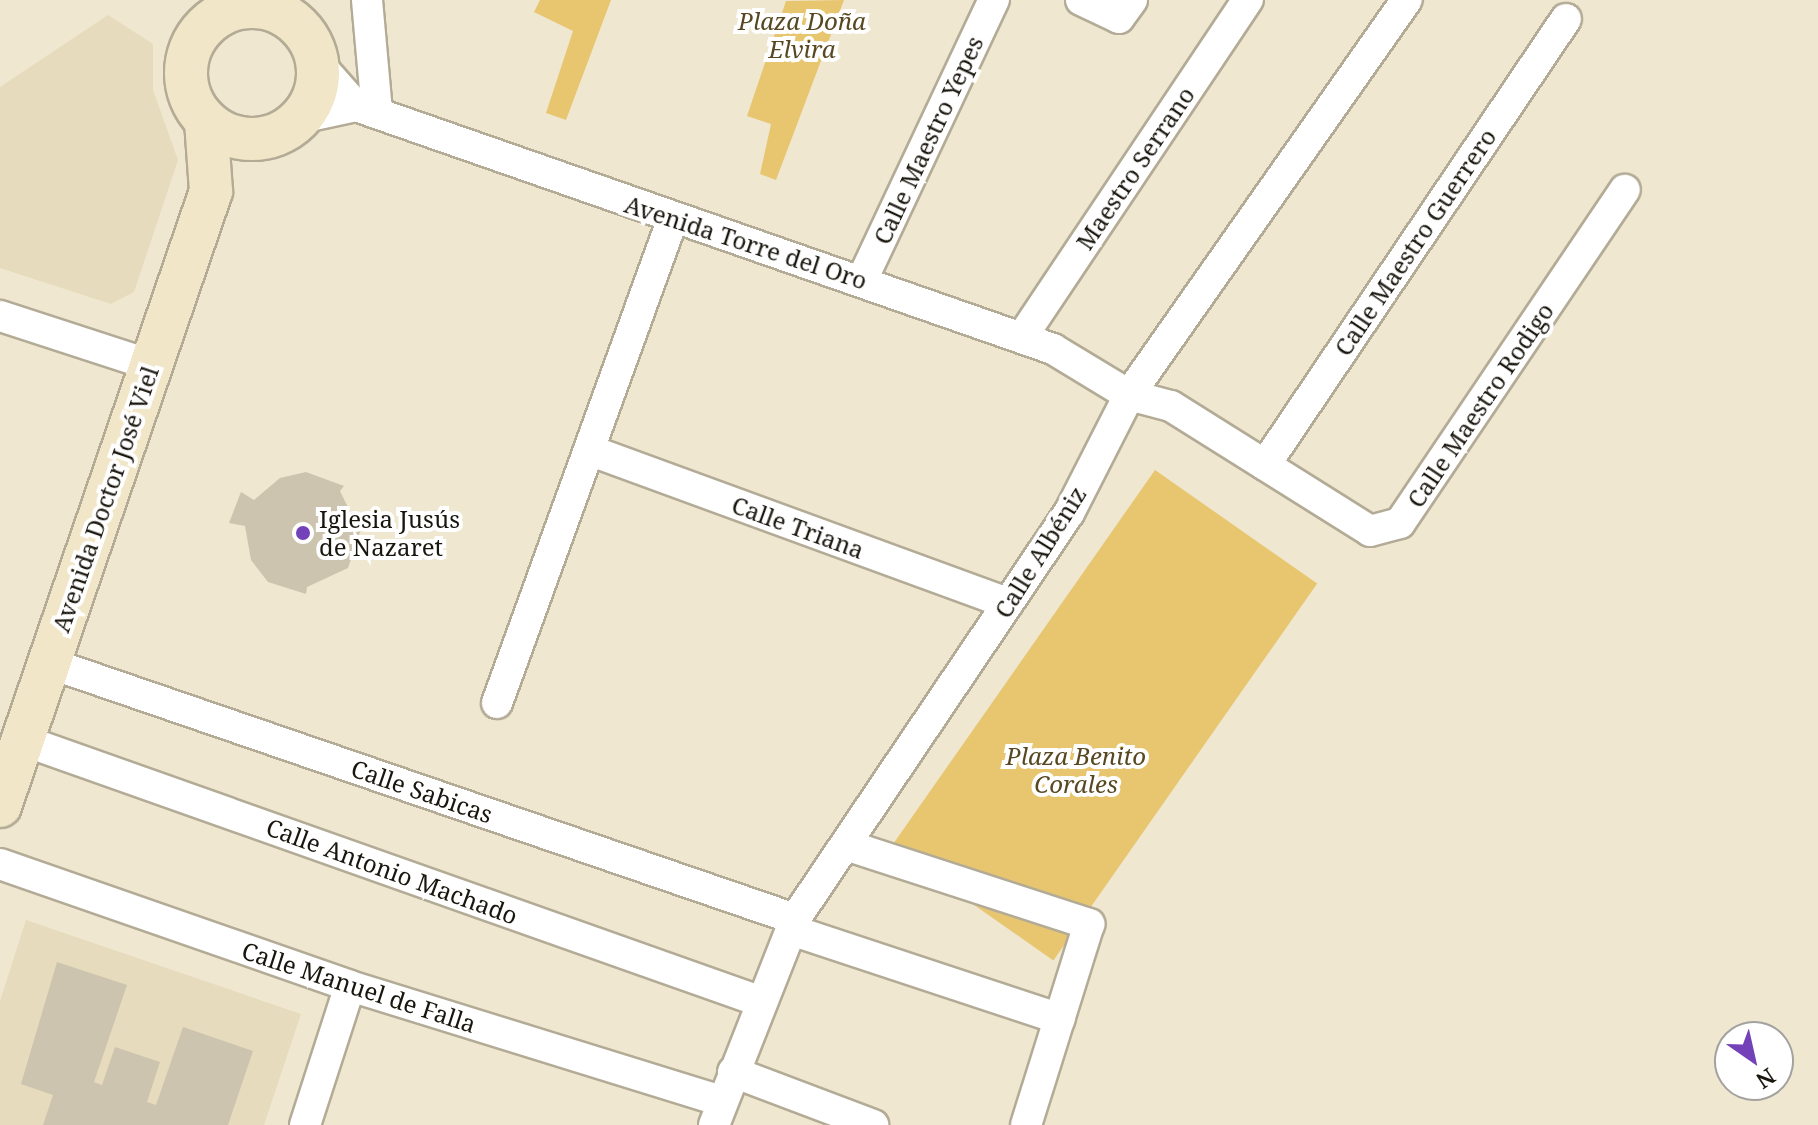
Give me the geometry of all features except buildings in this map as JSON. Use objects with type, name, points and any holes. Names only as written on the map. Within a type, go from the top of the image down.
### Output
[{"type":"street","points":[[284,127],[315,92],[317,62],[297,12],[250,3],[212,19],[189,50],[186,88],[206,122],[235,137],[284,127],[366,109],[367,0]]},
{"type":"street","name":"Calle Maestro Yepes","points":[[862,280],[994,0]]},
{"type":"street","points":[[1081,0],[1119,18],[1132,0]]},
{"type":"street","name":"Maestro Serrano","points":[[1022,337],[1248,0]]},
{"type":"street","name":"Calle Albéniz","points":[[717,1113],[793,925],[1069,513],[1129,395],[1407,0]]},
{"type":"street","name":"Calle Maestro Guerrero","points":[[1265,465],[1566,19]]},
{"type":"street","name":"Avenida Torre del Oro","points":[[317,62],[366,109],[672,221],[862,280],[1022,337],[1129,395]]},
{"type":"street","name":"Avenida Doctor José Viel","points":[[0,806],[211,191],[206,122]]},
{"type":"street","name":"Avenida Doctor José Viel","points":[[211,191],[284,127]]},
{"type":"street","name":"Calle Maestro Rodigo","points":[[1129,395],[1171,406],[1370,531],[1400,523],[1625,190]]},
{"type":"street","points":[[497,703],[672,221]]},
{"type":"street","points":[[0,316],[151,365]]},
{"type":"street","name":"Calle Triana","points":[[589,450],[1008,603]]},
{"type":"street","name":"Calle Sabicas","points":[[49,663],[1060,1019]]},
{"type":"street","name":"Calle Antonio Machado","points":[[22,740],[762,1002]]},
{"type":"street","points":[[846,845],[1089,924],[1026,1125]]},
{"type":"street","name":"Calle Manuel de Falla","points":[[0,864],[717,1113]]},
{"type":"street","points":[[305,1125],[350,986]]},
{"type":"street","points":[[733,1072],[873,1125]]},
{"type":"shaded area","points":[[108,15],[153,44],[153,90],[178,160],[134,292],[111,304],[0,268],[0,87]]},
{"type":"shaded area","points":[[26,920],[301,1014],[264,1125],[0,1125],[0,1001]]},
{"type":"green space","points":[[540,0],[611,0],[566,120],[546,113],[573,31],[534,12]]},
{"type":"green space","name":"Plaza Doña Elvira","points":[[844,0],[776,180],[760,174],[771,124],[747,116],[786,1]]},
{"type":"green space","name":"Plaza Benito Corales","points":[[1155,470],[1317,584],[1053,960],[891,847]]},
{"type":"place","name":"Iglesia Jusús de Nazaret","points":[[303,533]]}]
